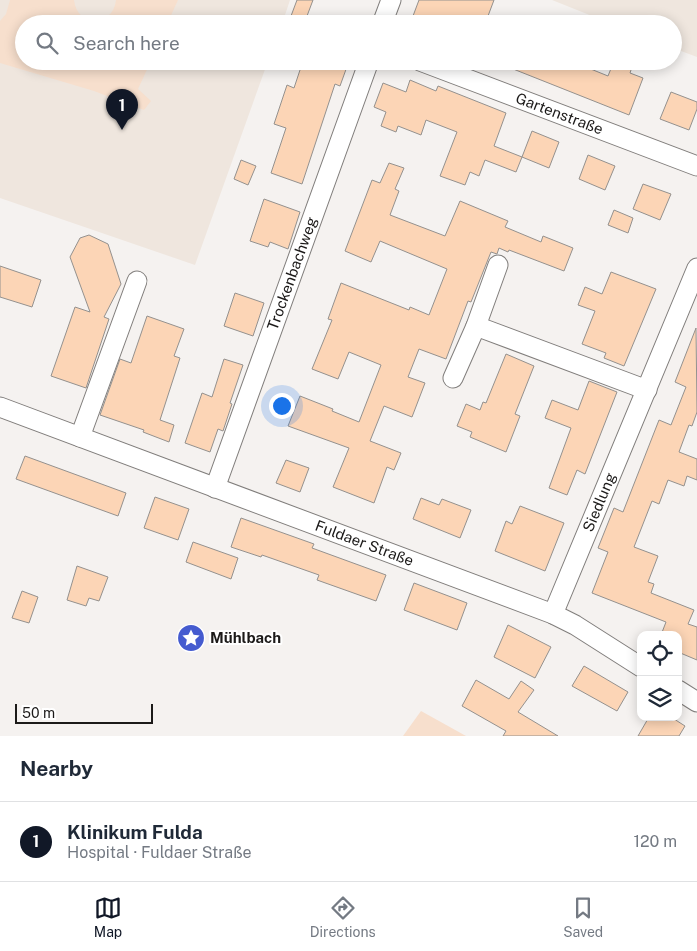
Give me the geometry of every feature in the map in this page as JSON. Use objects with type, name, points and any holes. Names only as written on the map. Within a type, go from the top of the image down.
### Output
[{"type":"street","points":[[385,15],[390,0]]},
{"type":"street","name":"Trockenbachweg","points":[[216,488],[366,70]]},
{"type":"street","name":"Gartenstraße","points":[[444,70],[697,166]]},
{"type":"street","points":[[453,378],[476,326],[498,266]]},
{"type":"street","name":"Siedlung","points":[[553,614],[697,268]]},
{"type":"street","points":[[80,437],[136,281]]},
{"type":"street","points":[[476,326],[647,390]]},
{"type":"street","name":"Fuldaer Straße","points":[[0,407],[553,614],[575,625],[637,664]]},
{"type":"street","points":[[682,693],[697,702]]},
{"type":"shaded area","points":[[0,0],[290,0],[285,15],[15,15],[15,70],[265,70],[195,265],[0,198]]},
{"type":"shaded area","points":[[10,0],[74,0],[80,15],[15,15],[15,67],[0,63],[0,21],[6,14]]},
{"type":"shaded area","points":[[116,0],[178,0],[171,15],[110,15]]},
{"type":"shaded area","points":[[552,0],[697,0],[697,57],[682,51],[682,15],[590,15]]},
{"type":"shaded area","points":[[24,70],[147,70],[138,89],[151,101],[144,110],[94,91]]},
{"type":"shaded area","points":[[421,711],[466,736],[403,736]]},
{"type":"building","points":[[297,0],[313,0],[307,15],[291,15]]},
{"type":"building","points":[[419,0],[494,0],[488,15],[413,15]]},
{"type":"building","points":[[300,70],[346,70],[340,86],[335,84],[302,184],[271,173],[286,128],[274,124],[287,85],[294,88]]},
{"type":"building","points":[[516,70],[593,70],[608,76],[610,70],[631,70],[630,73],[643,78],[629,115]]},
{"type":"building","points":[[410,80],[436,91],[438,86],[506,113],[494,146],[522,157],[516,172],[485,160],[479,176],[470,172],[465,185],[440,176],[457,132],[426,120],[421,135],[398,126],[396,132],[381,126],[386,112],[374,107],[383,83],[406,92]]},
{"type":"building","points":[[671,92],[697,102],[697,109],[689,130],[660,119]]},
{"type":"building","points":[[532,131],[559,142],[549,168],[522,157]]},
{"type":"building","points":[[588,155],[615,166],[605,190],[579,179]]},
{"type":"building","points":[[241,160],[256,166],[248,185],[234,179]]},
{"type":"building","points":[[389,163],[404,168],[395,189],[399,191],[390,215],[445,236],[460,201],[508,221],[505,227],[541,242],[543,236],[573,248],[564,271],[509,250],[508,252],[499,248],[497,254],[491,252],[471,302],[468,301],[446,359],[419,349],[408,377],[425,383],[412,417],[384,406],[370,441],[401,453],[394,470],[387,467],[374,503],[333,487],[349,448],[288,426],[300,396],[359,422],[381,365],[349,352],[338,379],[312,369],[332,320],[328,319],[341,283],[409,310],[410,307],[429,315],[447,269],[380,241],[371,262],[345,251],[372,180],[380,183]]},
{"type":"building","points":[[643,184],[671,194],[660,220],[633,209]]},
{"type":"building","points":[[264,199],[300,212],[288,249],[270,242],[268,247],[250,241]]},
{"type":"building","points":[[614,210],[633,218],[628,233],[608,225]]},
{"type":"building","points":[[89,235],[108,244],[121,284],[104,317],[109,319],[86,388],[51,376],[75,307],[90,312],[70,257],[80,238]]},
{"type":"building","points":[[0,266],[41,280],[32,307],[0,297]]},
{"type":"building","points":[[611,272],[656,289],[624,366],[604,358],[606,353],[582,344],[595,311],[578,305],[585,287],[602,294]]},
{"type":"building","points":[[235,293],[264,303],[253,336],[224,326]]},
{"type":"building","points":[[147,316],[184,329],[174,356],[180,358],[160,420],[174,425],[169,442],[143,432],[144,430],[100,415],[120,359],[131,363]]},
{"type":"building","points":[[696,328],[697,412],[692,426],[689,425],[679,452],[697,459],[697,480],[687,476],[684,486],[668,480],[659,504],[652,501],[634,547],[658,556],[648,582],[654,584],[651,593],[694,610],[688,624],[697,627],[697,660],[682,654],[682,631],[663,631],[666,622],[592,593],[608,552],[598,548],[614,508],[623,512],[659,420],[671,425],[686,387],[675,382]]},
{"type":"building","points":[[506,354],[534,366],[515,414],[520,416],[506,452],[470,437],[472,432],[457,426],[466,404],[480,410],[483,402],[486,403]]},
{"type":"building","points":[[224,359],[243,365],[223,431],[218,429],[210,452],[185,443],[202,393],[212,397]]},
{"type":"building","points":[[589,381],[617,392],[585,474],[577,470],[567,495],[549,488],[571,428],[545,418],[552,400],[578,410]]},
{"type":"building","points":[[25,456],[126,493],[118,516],[16,479]]},
{"type":"building","points":[[286,460],[309,468],[300,492],[276,483]]},
{"type":"building","points":[[155,497],[189,509],[178,540],[144,528]]},
{"type":"building","points":[[421,498],[439,505],[442,499],[471,510],[460,538],[413,519]]},
{"type":"building","points":[[520,506],[564,523],[545,571],[495,551],[506,521],[512,524]]},
{"type":"building","points":[[241,518],[314,544],[312,548],[386,575],[376,601],[317,580],[319,575],[262,555],[261,557],[231,547]]},
{"type":"building","points":[[193,542],[238,558],[231,579],[186,562]]},
{"type":"building","points":[[77,566],[108,577],[99,601],[89,598],[86,606],[67,600]]},
{"type":"building","points":[[414,583],[467,603],[457,630],[404,610]]},
{"type":"building","points":[[22,591],[38,597],[29,623],[12,618]]},
{"type":"building","points":[[508,625],[551,647],[535,678],[494,657]]},
{"type":"building","points":[[584,666],[628,692],[617,711],[572,686]]},
{"type":"building","points":[[476,680],[509,699],[521,681],[534,690],[518,712],[558,736],[503,736],[506,731],[462,706]]},
{"type":"building","points":[[647,721],[677,721],[685,726],[679,736],[638,736]]},
{"type":"place","name":"Klinikum Fulda","points":[[122,130]]},
{"type":"place","name":"Mühlbach","points":[[191,638]]}]
